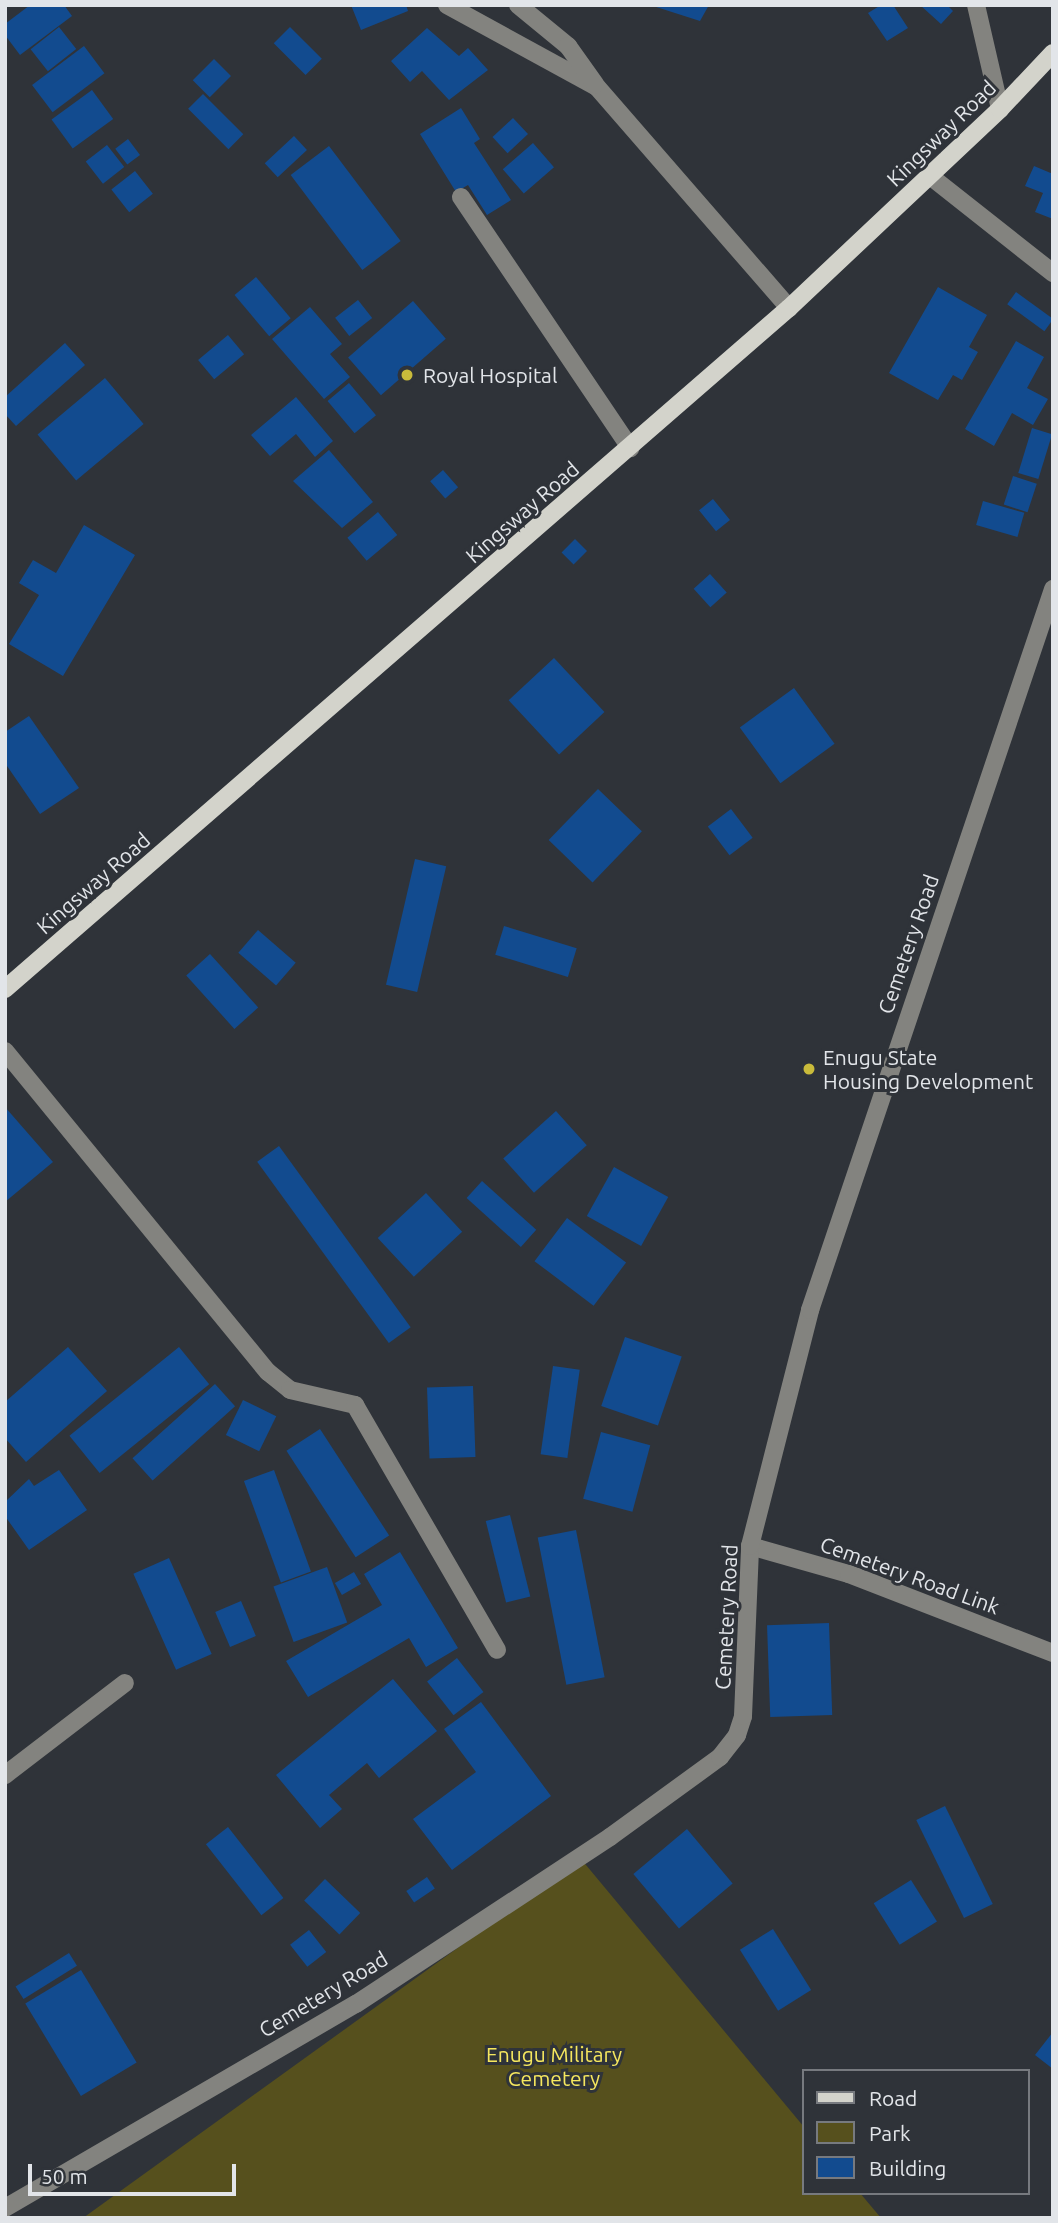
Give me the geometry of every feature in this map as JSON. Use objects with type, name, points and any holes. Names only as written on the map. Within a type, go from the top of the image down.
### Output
[{"type":"main road","name":"Kingsway Road","points":[[7,984],[789,308],[1000,109],[1053,52]]},
{"type":"street","points":[[447,5],[597,87]]},
{"type":"street","points":[[518,5],[568,46],[597,87],[789,308]]},
{"type":"street","points":[[976,5],[1000,109]]},
{"type":"street","points":[[930,176],[1053,273]]},
{"type":"street","points":[[461,197],[630,448]]},
{"type":"street","name":"Cemetery Road","points":[[5,2208],[356,2004],[610,1837],[720,1757],[743,1716],[750,1546],[810,1310],[1053,589]]},
{"type":"street","points":[[5,1051],[268,1372],[290,1390],[355,1405],[497,1650]]},
{"type":"street","name":"Cemetery Road Link","points":[[750,1546],[849,1574],[1053,1653]]},
{"type":"street","points":[[5,1775],[125,1683]]},
{"type":"green space","name":"Enugu Military Cemetery","points":[[581,1859],[802,2125],[802,2195],[862,2195],[881,2218],[83,2218]]},
{"type":"building","points":[[30,5],[64,5],[72,16],[20,55],[5,35],[5,24]]},
{"type":"building","points":[[351,5],[406,5],[408,11],[361,30]]},
{"type":"building","points":[[650,5],[709,5],[700,21]]},
{"type":"building","points":[[881,5],[893,5],[908,28],[887,41],[868,13]]},
{"type":"building","points":[[920,5],[947,5],[953,11],[941,24]]},
{"type":"building","points":[[59,27],[76,49],[48,71],[31,49]]},
{"type":"building","points":[[290,27],[322,59],[306,75],[274,43]]},
{"type":"building","points":[[427,28],[459,56],[468,48],[488,70],[449,100],[422,71],[410,82],[391,61]]},
{"type":"building","points":[[84,46],[104,73],[53,112],[32,85]]},
{"type":"building","points":[[214,59],[231,76],[210,97],[193,80]]},
{"type":"building","points":[[92,90],[113,119],[73,149],[52,119]]},
{"type":"building","points":[[203,94],[243,134],[228,149],[188,109]]},
{"type":"building","points":[[461,108],[480,139],[474,143],[511,200],[487,215],[468,185],[456,192],[420,134]]},
{"type":"building","points":[[513,118],[528,134],[508,153],[493,137]]},
{"type":"building","points":[[294,136],[307,150],[278,177],[265,163]]},
{"type":"building","points":[[128,139],[140,155],[127,165],[115,149]]},
{"type":"building","points":[[533,143],[554,167],[524,193],[503,169]]},
{"type":"building","points":[[107,145],[124,167],[103,184],[86,162]]},
{"type":"building","points":[[329,146],[401,241],[362,270],[291,175]]},
{"type":"building","points":[[1034,166],[1053,174],[1053,219],[1035,212],[1043,193],[1025,186]]},
{"type":"building","points":[[135,171],[153,194],[129,212],[111,189]]},
{"type":"building","points":[[256,277],[291,318],[269,336],[235,295]]},
{"type":"building","points":[[938,287],[987,315],[969,347],[978,352],[962,380],[953,375],[938,400],[889,373]]},
{"type":"building","points":[[1016,292],[1053,319],[1044,331],[1007,304]]},
{"type":"building","points":[[358,300],[372,318],[349,336],[335,318]]},
{"type":"building","points":[[413,301],[446,339],[381,395],[348,357]]},
{"type":"building","points":[[310,307],[342,344],[330,354],[350,377],[324,399],[272,339]]},
{"type":"building","points":[[228,335],[244,354],[214,379],[198,360]]},
{"type":"building","points":[[1016,341],[1044,357],[1027,388],[1048,399],[1033,425],[1012,413],[994,446],[965,429]]},
{"type":"building","points":[[65,343],[85,365],[16,426],[5,414],[5,397]]},
{"type":"building","points":[[105,378],[144,424],[76,481],[38,435]]},
{"type":"building","points":[[349,383],[376,415],[355,433],[328,401]]},
{"type":"building","points":[[296,397],[333,441],[315,457],[296,434],[270,456],[251,435]]},
{"type":"building","points":[[1032,428],[1052,434],[1038,479],[1018,473]]},
{"type":"building","points":[[329,450],[373,502],[342,528],[293,481]]},
{"type":"building","points":[[443,470],[458,487],[445,499],[430,481]]},
{"type":"building","points":[[1013,476],[1037,484],[1028,512],[1004,505]]},
{"type":"building","points":[[713,499],[730,520],[716,531],[699,510]]},
{"type":"building","points":[[983,501],[1024,513],[1017,537],[976,525]]},
{"type":"building","points":[[378,512],[397,535],[367,561],[347,538]]},
{"type":"building","points":[[84,525],[135,555],[63,676],[9,644],[39,595],[19,583],[33,560],[56,573]]},
{"type":"building","points":[[575,539],[587,551],[574,564],[562,552]]},
{"type":"building","points":[[710,574],[727,593],[710,607],[694,589]]},
{"type":"building","points":[[554,658],[604,712],[559,754],[509,700]]},
{"type":"building","points":[[794,688],[835,744],[780,783],[740,727]]},
{"type":"building","points":[[29,716],[79,788],[40,814],[5,763],[5,732]]},
{"type":"building","points":[[598,789],[642,831],[593,882],[549,840]]},
{"type":"building","points":[[731,809],[753,838],[730,855],[708,826]]},
{"type":"building","points":[[415,859],[446,866],[417,992],[386,985]]},
{"type":"building","points":[[504,926],[577,948],[568,977],[495,955]]},
{"type":"building","points":[[258,930],[296,963],[276,985],[238,953]]},
{"type":"building","points":[[210,954],[258,1008],[234,1029],[186,975]]},
{"type":"building","points":[[5,1107],[53,1162],[5,1202]]},
{"type":"building","points":[[556,1111],[587,1145],[534,1193],[503,1159]]},
{"type":"building","points":[[279,1146],[411,1327],[389,1343],[257,1162]]},
{"type":"building","points":[[614,1167],[668,1197],[641,1246],[587,1216]]},
{"type":"building","points":[[482,1181],[536,1230],[521,1247],[467,1198]]},
{"type":"building","points":[[426,1193],[462,1232],[414,1277],[378,1238]]},
{"type":"building","points":[[567,1218],[626,1263],[594,1306],[535,1261]]},
{"type":"building","points":[[625,1337],[682,1357],[658,1426],[601,1406]]},
{"type":"building","points":[[68,1347],[107,1391],[26,1462],[5,1438],[5,1402]]},
{"type":"building","points":[[179,1347],[209,1384],[100,1473],[69,1436]]},
{"type":"building","points":[[553,1366],[580,1370],[567,1458],[541,1454]]},
{"type":"building","points":[[215,1384],[235,1406],[153,1481],[133,1458]]},
{"type":"building","points":[[473,1386],[475,1457],[430,1459],[427,1388]]},
{"type":"building","points":[[243,1400],[276,1416],[259,1451],[226,1435]]},
{"type":"building","points":[[320,1429],[389,1536],[356,1557],[286,1451]]},
{"type":"building","points":[[601,1432],[650,1445],[632,1512],[583,1499]]},
{"type":"building","points":[[59,1470],[87,1510],[29,1550],[5,1516],[5,1502],[29,1479],[34,1486]]},
{"type":"building","points":[[274,1470],[311,1571],[281,1582],[244,1481]]},
{"type":"building","points":[[510,1515],[530,1597],[506,1603],[486,1521]]},
{"type":"building","points":[[576,1530],[605,1677],[566,1685],[538,1537]]},
{"type":"building","points":[[400,1552],[458,1648],[426,1667],[409,1638],[308,1697],[286,1661],[382,1605],[364,1574]]},
{"type":"building","points":[[169,1558],[212,1654],[176,1670],[133,1574]]},
{"type":"building","points":[[327,1567],[347,1622],[294,1642],[273,1586]]},
{"type":"building","points":[[354,1572],[361,1584],[342,1595],[335,1583]]},
{"type":"building","points":[[241,1601],[256,1636],[230,1647],[215,1612]]},
{"type":"building","points":[[829,1623],[832,1715],[770,1717],[767,1625]]},
{"type":"building","points":[[457,1658],[483,1692],[454,1715],[427,1681]]},
{"type":"building","points":[[393,1679],[437,1731],[379,1778],[367,1763],[329,1795],[342,1809],[320,1828],[276,1775]]},
{"type":"building","points":[[481,1702],[551,1796],[452,1870],[413,1819],[476,1772],[444,1729]]},
{"type":"building","points":[[945,1806],[993,1904],[964,1918],[916,1820]]},
{"type":"building","points":[[228,1827],[283,1898],[261,1915],[206,1844]]},
{"type":"building","points":[[687,1829],[733,1883],[679,1928],[633,1874]]},
{"type":"building","points":[[427,1877],[435,1889],[414,1903],[406,1891]]},
{"type":"building","points":[[325,1879],[360,1913],[339,1935],[304,1901]]},
{"type":"building","points":[[911,1880],[937,1922],[900,1945],[874,1903]]},
{"type":"building","points":[[773,1929],[811,1990],[778,2011],[740,1950]]},
{"type":"building","points":[[309,1930],[326,1952],[307,1967],[290,1945]]},
{"type":"building","points":[[69,1953],[77,1966],[24,1999],[16,1986]]},
{"type":"building","points":[[81,1970],[137,2063],[81,2096],[25,2003]]},
{"type":"building","points":[[1053,2032],[1053,2069],[1035,2055]]},
{"type":"place","name":"Royal Hospital","points":[[407,375]]},
{"type":"place","name":"Enugu State Housing Development","points":[[809,1069]]}]
